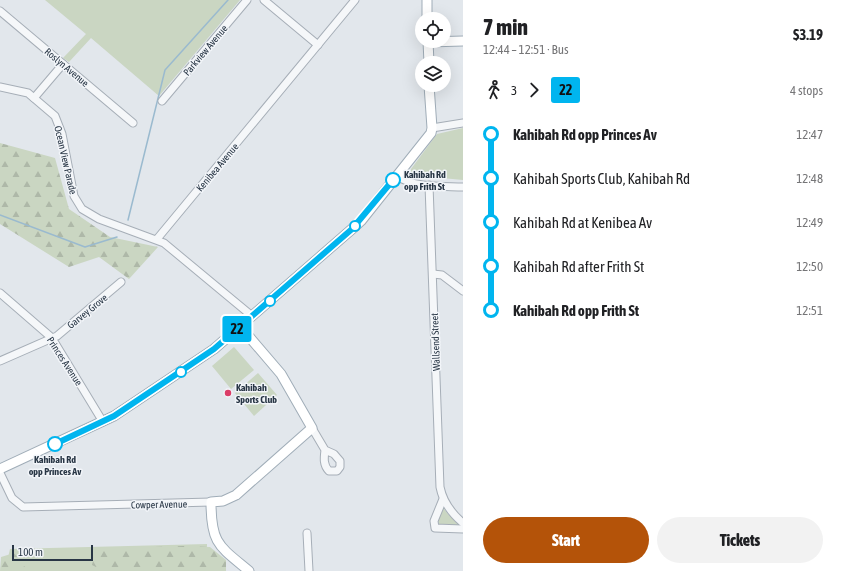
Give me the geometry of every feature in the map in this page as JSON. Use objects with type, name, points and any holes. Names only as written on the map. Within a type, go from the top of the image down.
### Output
[{"type":"main road","points":[[426,0],[427,12]]},
{"type":"main road","points":[[451,41],[463,41]]},
{"type":"main road","points":[[0,469],[103,422],[145,396],[214,349],[361,221],[428,136],[432,128],[429,92]]},
{"type":"main road","points":[[240,326],[281,374],[312,428]]},
{"type":"main road","name":"Cowper Avenue","points":[[211,502],[223,501],[236,495],[312,428]]},
{"type":"main road","points":[[211,502],[211,522],[216,542],[249,571]]},
{"type":"street","name":"Parkview Avenue","points":[[162,101],[247,0]]},
{"type":"street","points":[[264,0],[318,44]]},
{"type":"street","name":"Kenibea Avenue","points":[[157,240],[355,0]]},
{"type":"street","name":"Roslyn Avenue","points":[[0,11],[133,123]]},
{"type":"street","points":[[34,98],[62,64]]},
{"type":"street","name":"Ocean View Parade","points":[[0,87],[21,90],[34,98],[55,116],[59,123],[74,196],[82,209],[99,219],[157,240]]},
{"type":"street","points":[[432,128],[463,123]]},
{"type":"street","points":[[396,176],[405,181],[429,185],[463,187]]},
{"type":"street","name":"Wallsend Street","points":[[429,185],[440,487],[443,499],[450,510],[463,523]]},
{"type":"street","points":[[157,240],[169,247],[252,316]]},
{"type":"street","points":[[433,274],[442,275],[463,291]]},
{"type":"street","name":"Garvey Grove","points":[[0,361],[52,338],[87,312],[121,282]]},
{"type":"street","name":"Princes Avenue","points":[[0,293],[52,338],[103,422]]},
{"type":"street","points":[[312,428],[325,450]]},
{"type":"street","name":"Cowper Avenue","points":[[0,472],[12,498],[23,507],[211,502]]},
{"type":"street","name":"Wallsend Street","points":[[443,499],[434,525],[438,529],[463,529]]},
{"type":"street","points":[[307,533],[309,571]]},
{"type":"green space","points":[[45,0],[240,0],[159,96],[91,38],[69,62],[63,58],[86,34]]},
{"type":"green space","points":[[463,128],[463,180],[431,177],[411,172],[411,169],[437,134]]},
{"type":"green space","points":[[0,143],[55,158],[69,209],[110,237],[158,247],[129,279],[99,257],[69,267],[0,224]]},
{"type":"green space","points":[[234,347],[254,370],[231,389],[212,366]]},
{"type":"green space","points":[[258,373],[277,395],[254,416],[235,393]]},
{"type":"green space","points":[[442,506],[462,527],[439,525],[438,521]]},
{"type":"green space","points":[[207,544],[207,552],[224,571],[5,571],[10,549]]},
{"type":"green space","points":[[183,546],[210,547],[226,560],[226,571],[104,571],[92,565],[96,549]]},
{"type":"green space","points":[[14,553],[28,571],[0,571],[1,557]]},
{"type":"waterway","points":[[128,220],[165,70],[228,0]]},
{"type":"waterway","points":[[0,215],[85,247],[117,237]]},
{"type":"bus line","name":"22","points":[[55,444],[114,416],[214,349],[361,221],[393,180]]},
{"type":"place","name":"Kahibah Rd opp Frith St","points":[[393,180]]},
{"type":"place","name":"Kahibah Sports Club","points":[[228,393]]},
{"type":"place","name":"Kahibah Rd opp Princes Av","points":[[55,444]]}]
